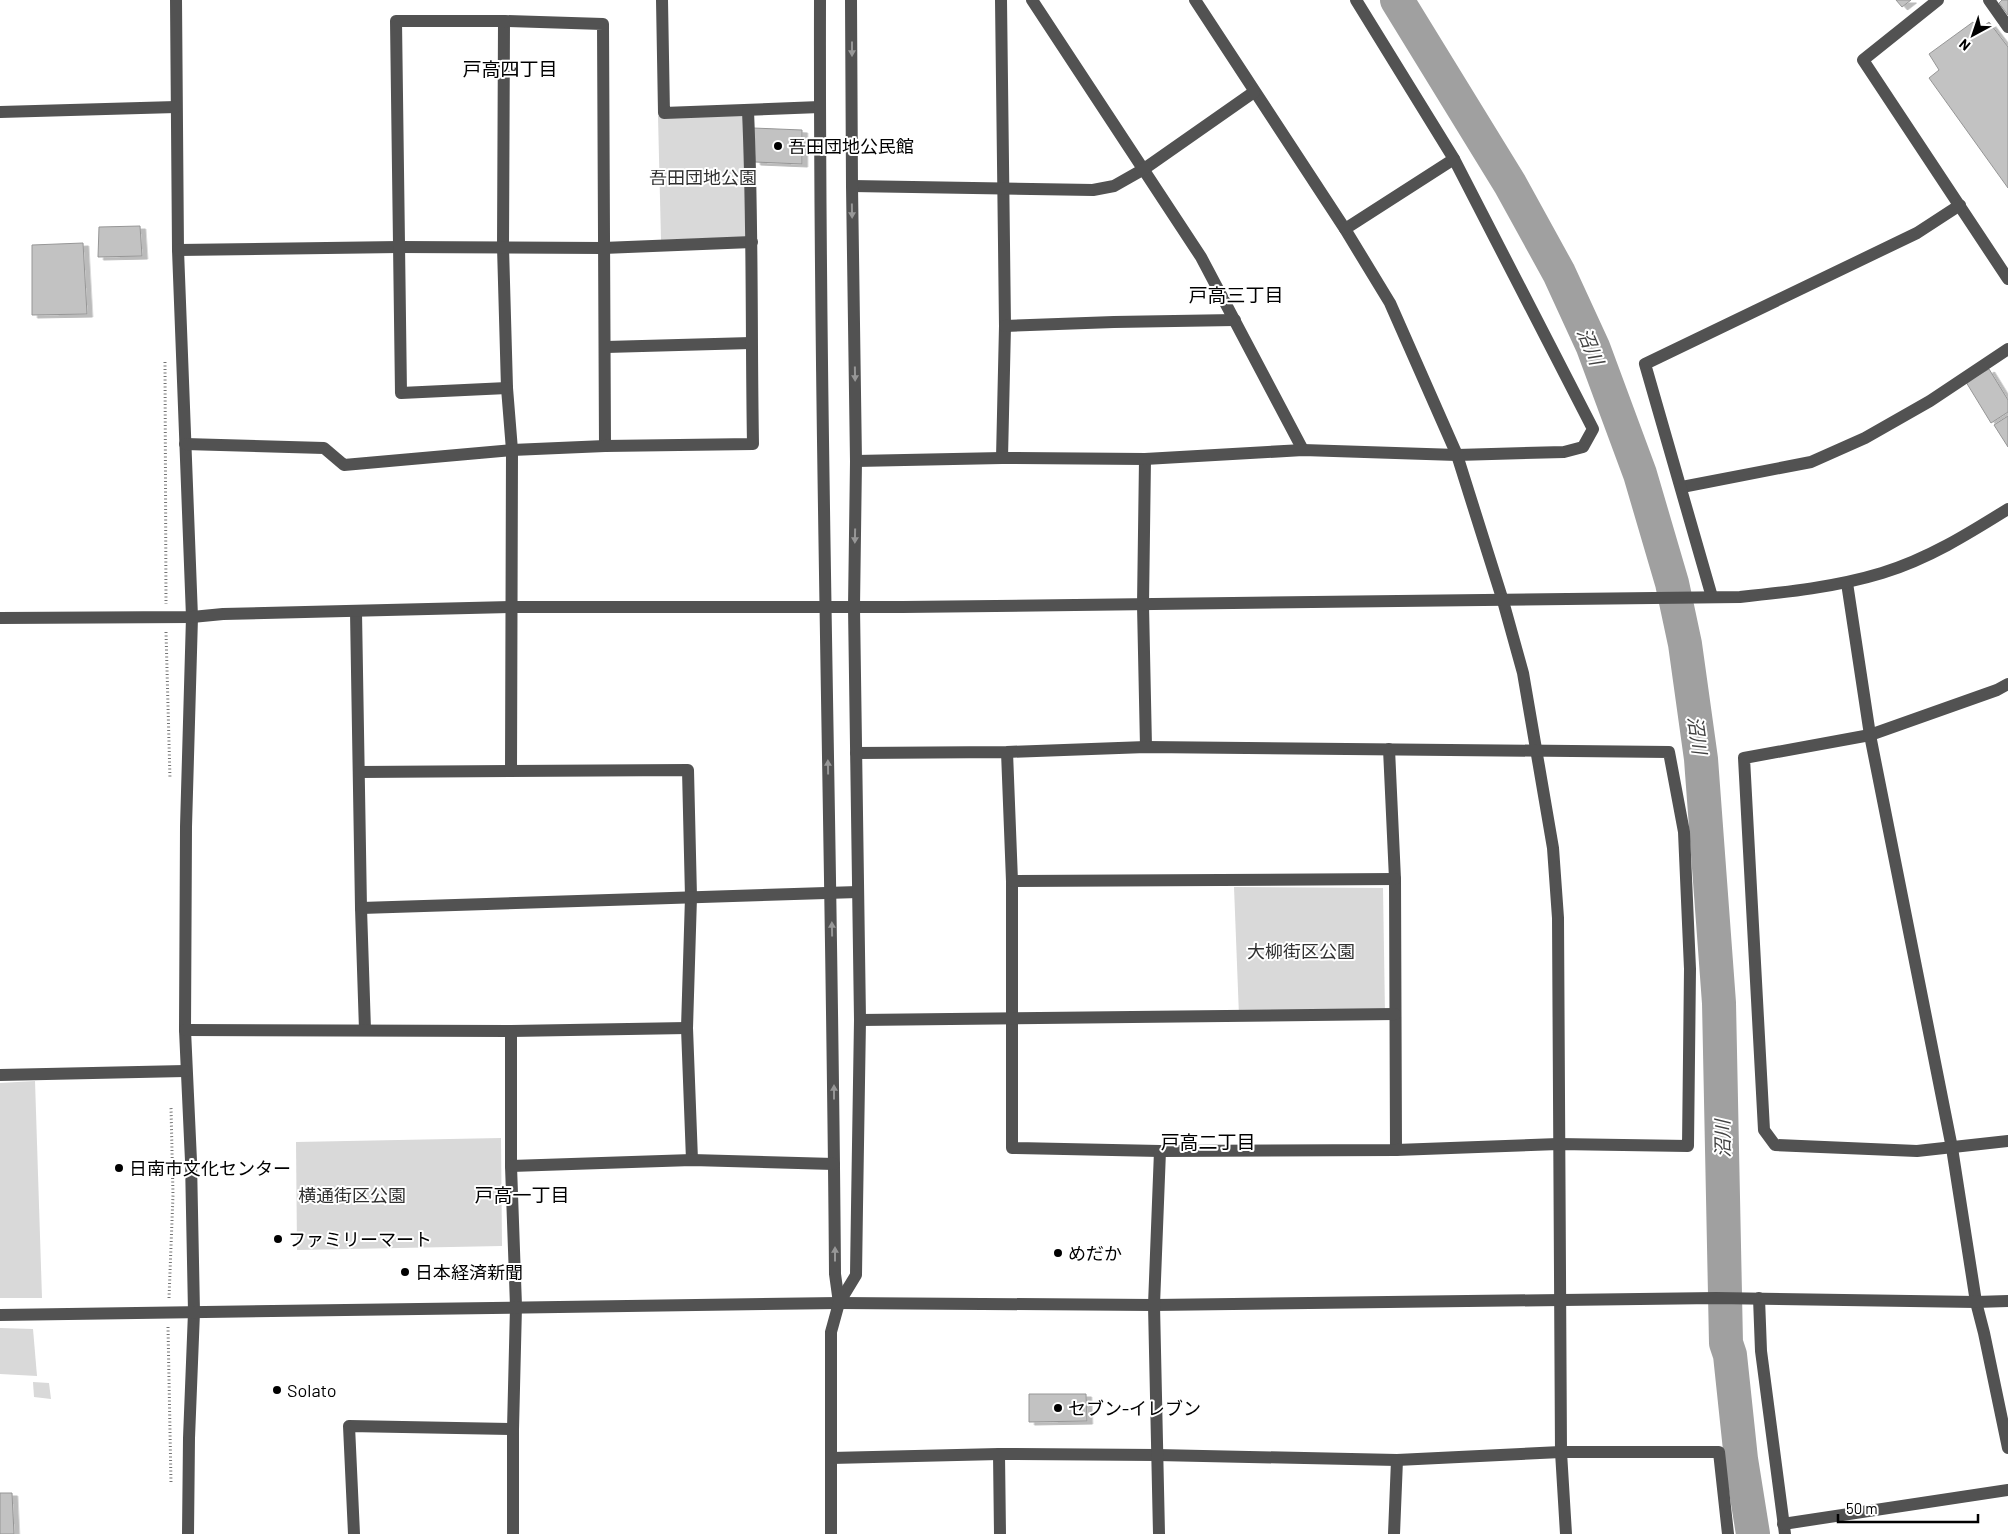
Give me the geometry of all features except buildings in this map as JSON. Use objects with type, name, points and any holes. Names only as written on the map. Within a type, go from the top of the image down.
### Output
[{"type":"street","points":[[176,0],[178,250],[192,618],[186,827],[184,1030],[191,1161],[194,1312],[188,1534]]},
{"type":"street","points":[[662,0],[664,113],[820,108]]},
{"type":"street","points":[[820,0],[825,607],[831,894],[835,1274],[839,1303]]},
{"type":"street","points":[[831,1534],[831,1332],[839,1303],[856,1276],[860,1020],[854,607],[856,461],[852,186],[852,0]]},
{"type":"street","points":[[1001,0],[1005,326],[1002,458]]},
{"type":"street","points":[[1032,0],[1201,257],[1303,450]]},
{"type":"street","points":[[1195,0],[1345,228],[1390,303],[1457,455],[1504,601],[1524,673],[1553,848],[1558,918],[1560,1300],[1562,1452],[1566,1534]]},
{"type":"street","points":[[856,461],[1146,458],[1303,450],[1457,455],[1564,452],[1583,447],[1593,429],[1454,159],[1356,0]]},
{"type":"street","points":[[1938,0],[1863,60],[2008,279]]},
{"type":"street","points":[[1989,0],[2008,27]]},
{"type":"street","points":[[507,388],[401,393],[396,21],[504,21],[603,24],[605,446]]},
{"type":"street","points":[[504,21],[503,247],[507,388],[512,450],[511,771]]},
{"type":"street","points":[[852,186],[1002,190],[1093,190],[1114,186],[1144,170],[1254,92]]},
{"type":"street","points":[[0,112],[176,107]]},
{"type":"street","points":[[185,444],[324,448],[344,465],[512,450],[605,446],[753,444],[752,242],[748,111]]},
{"type":"street","points":[[1345,228],[1454,159]]},
{"type":"street","points":[[1712,597],[1682,487],[1645,364],[1917,233],[1960,205]]},
{"type":"street","points":[[178,250],[399,247],[603,248],[752,242]]},
{"type":"street","points":[[1005,326],[1235,320]]},
{"type":"street","points":[[606,347],[751,343]]},
{"type":"street","points":[[1682,487],[1811,462],[1865,438],[1930,401],[2008,349]]},
{"type":"street","points":[[1146,458],[1143,604],[1146,747]]},
{"type":"street","points":[[0,618],[192,618],[223,614],[512,607],[854,607],[1740,597],[1847,583],[1884,573],[1924,557],[1957,540],[2008,509]]},
{"type":"street","points":[[1847,583],[1870,735],[1952,1148],[1976,1302],[2008,1448]]},
{"type":"street","points":[[356,612],[365,1030]]},
{"type":"street","points":[[2007,686],[1870,735],[1744,758],[1764,1130],[1775,1145],[1917,1151],[2008,1141]]},
{"type":"street","points":[[856,753],[1007,752],[1146,747],[1669,752],[1684,832],[1690,969],[1688,1146],[1558,1144],[1396,1150],[1160,1151],[1012,1148],[1012,881],[1007,752]]},
{"type":"street","points":[[1390,749],[1395,879],[1396,1150]]},
{"type":"street","points":[[359,772],[688,770],[691,898],[687,1028],[692,1160]]},
{"type":"street","points":[[1012,881],[1395,879]]},
{"type":"street","points":[[361,908],[858,892]]},
{"type":"street","points":[[860,1020],[1395,1014]]},
{"type":"street","points":[[184,1030],[511,1031],[687,1028]]},
{"type":"street","points":[[511,1031],[511,1166],[516,1306],[513,1534]]},
{"type":"street","points":[[0,1075],[185,1072]]},
{"type":"street","points":[[1159,1534],[1154,1305],[1160,1151]]},
{"type":"street","points":[[511,1166],[692,1160],[834,1164]]},
{"type":"street","points":[[0,1314],[839,1303],[1154,1305],[1716,1298],[2008,1301]]},
{"type":"street","points":[[1754,1298],[1784,1529],[2008,1490]]},
{"type":"street","points":[[354,1534],[349,1426],[513,1429]]},
{"type":"street","points":[[830,1458],[999,1454],[1397,1460],[1562,1452],[1719,1452],[1728,1534]]},
{"type":"street","points":[[999,1454],[1000,1534]]},
{"type":"street","points":[[1394,1534],[1397,1460]]},
{"type":"path","points":[[165,361],[166,606]]},
{"type":"path","points":[[166,625],[170,780]]},
{"type":"path","points":[[169,1304],[173,1195],[171,1101]]},
{"type":"path","points":[[168,1323],[171,1486]]},
{"type":"green space","name":"吾田団地公園","points":[[658,116],[748,116],[745,237],[661,240]]},
{"type":"green space","name":"大柳街区公園","points":[[1234,887],[1383,888],[1385,1014],[1239,1016]]},
{"type":"green space","points":[[35,1081],[42,1298],[0,1298],[0,1083]]},
{"type":"green space","name":"横通街区公園","points":[[501,1138],[502,1246],[297,1250],[296,1142]]},
{"type":"green space","points":[[0,1328],[33,1329],[37,1376],[0,1374]]},
{"type":"green space","points":[[33,1382],[49,1383],[51,1399],[34,1397]]},
{"type":"waterway","name":"沼川","points":[[1397,0],[1510,184],[1559,273],[1593,347],[1640,474],[1672,583],[1685,644],[1701,759],[1719,1003],[1726,1343],[1730,1355],[1741,1459],[1753,1534]]},
{"type":"place","name":"吾田団地公民館","points":[[778,146]]},
{"type":"place","name":"日南市文化センター","points":[[119,1168]]},
{"type":"place","name":"ファミリーマート","points":[[278,1239]]},
{"type":"place","name":"めだか","points":[[1058,1253]]},
{"type":"place","name":"日本経済新聞","points":[[405,1272]]},
{"type":"place","name":"Solato","points":[[277,1390]]},
{"type":"place","name":"セブン-イレブン","points":[[1058,1408]]},
{"type":"district","name":"戸高四丁目","points":[[510,68]]},
{"type":"district","name":"戸高三丁目","points":[[1236,294]]},
{"type":"district","name":"戸高二丁目","points":[[1208,1141]]},
{"type":"district","name":"戸高一丁目","points":[[522,1194]]}]
